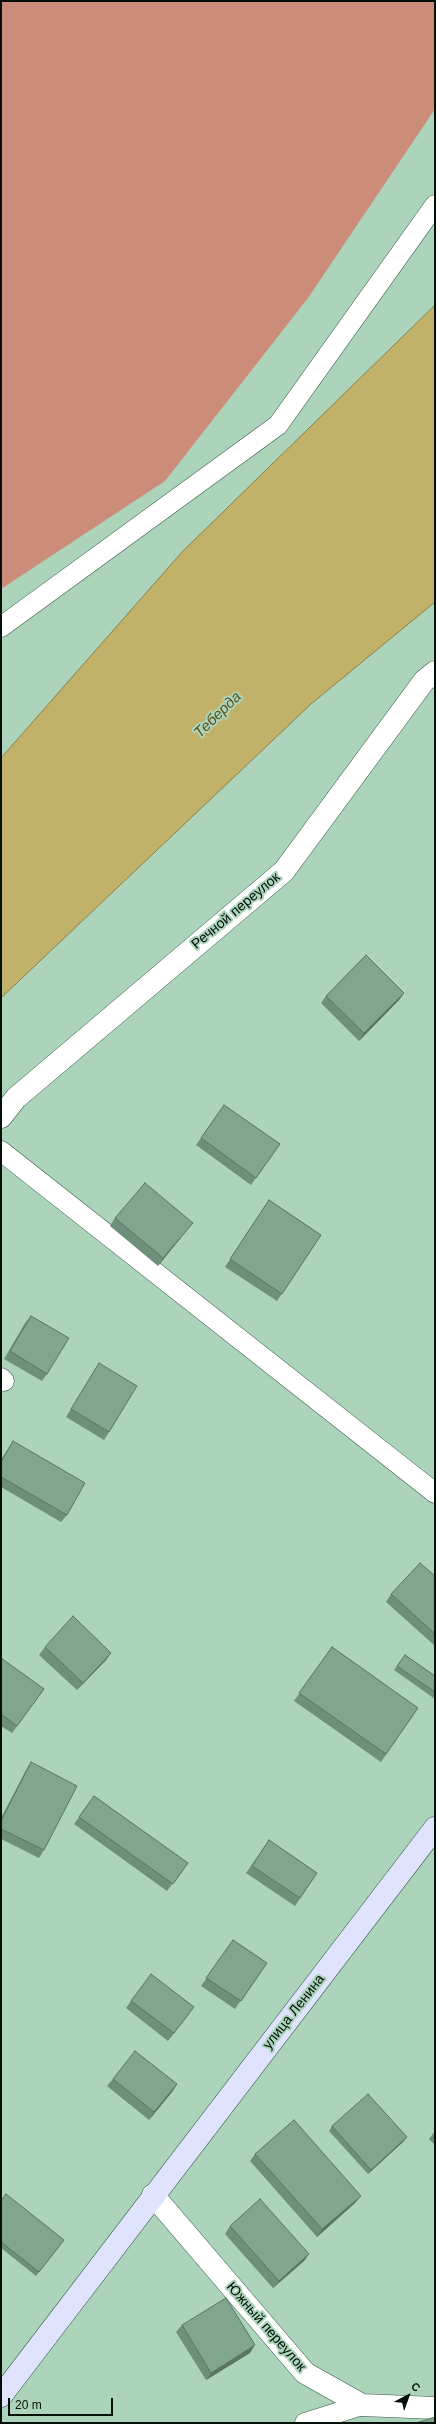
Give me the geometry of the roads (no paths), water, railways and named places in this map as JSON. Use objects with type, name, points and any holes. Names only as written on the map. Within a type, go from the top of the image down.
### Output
[{"type":"main road","name":"улица Ленина","points":[[1,2396],[153,2195],[435,1828]]},
{"type":"street","name":"Речной переулок","points":[[1,1118],[16,1098],[284,871],[424,681],[435,672]]},
{"type":"street","name":"Южный переулок","points":[[153,2195],[305,2373],[362,2405],[435,2408]]},
{"type":"lane","points":[[1,627],[278,425],[435,205]]},
{"type":"lane","points":[[1,1151],[435,1493]]},
{"type":"lane","points":[[305,2423],[362,2405]]},
{"type":"water","name":"Теберда","points":[[435,305],[435,602],[311,704],[1,998],[1,758],[182,552]]}]
